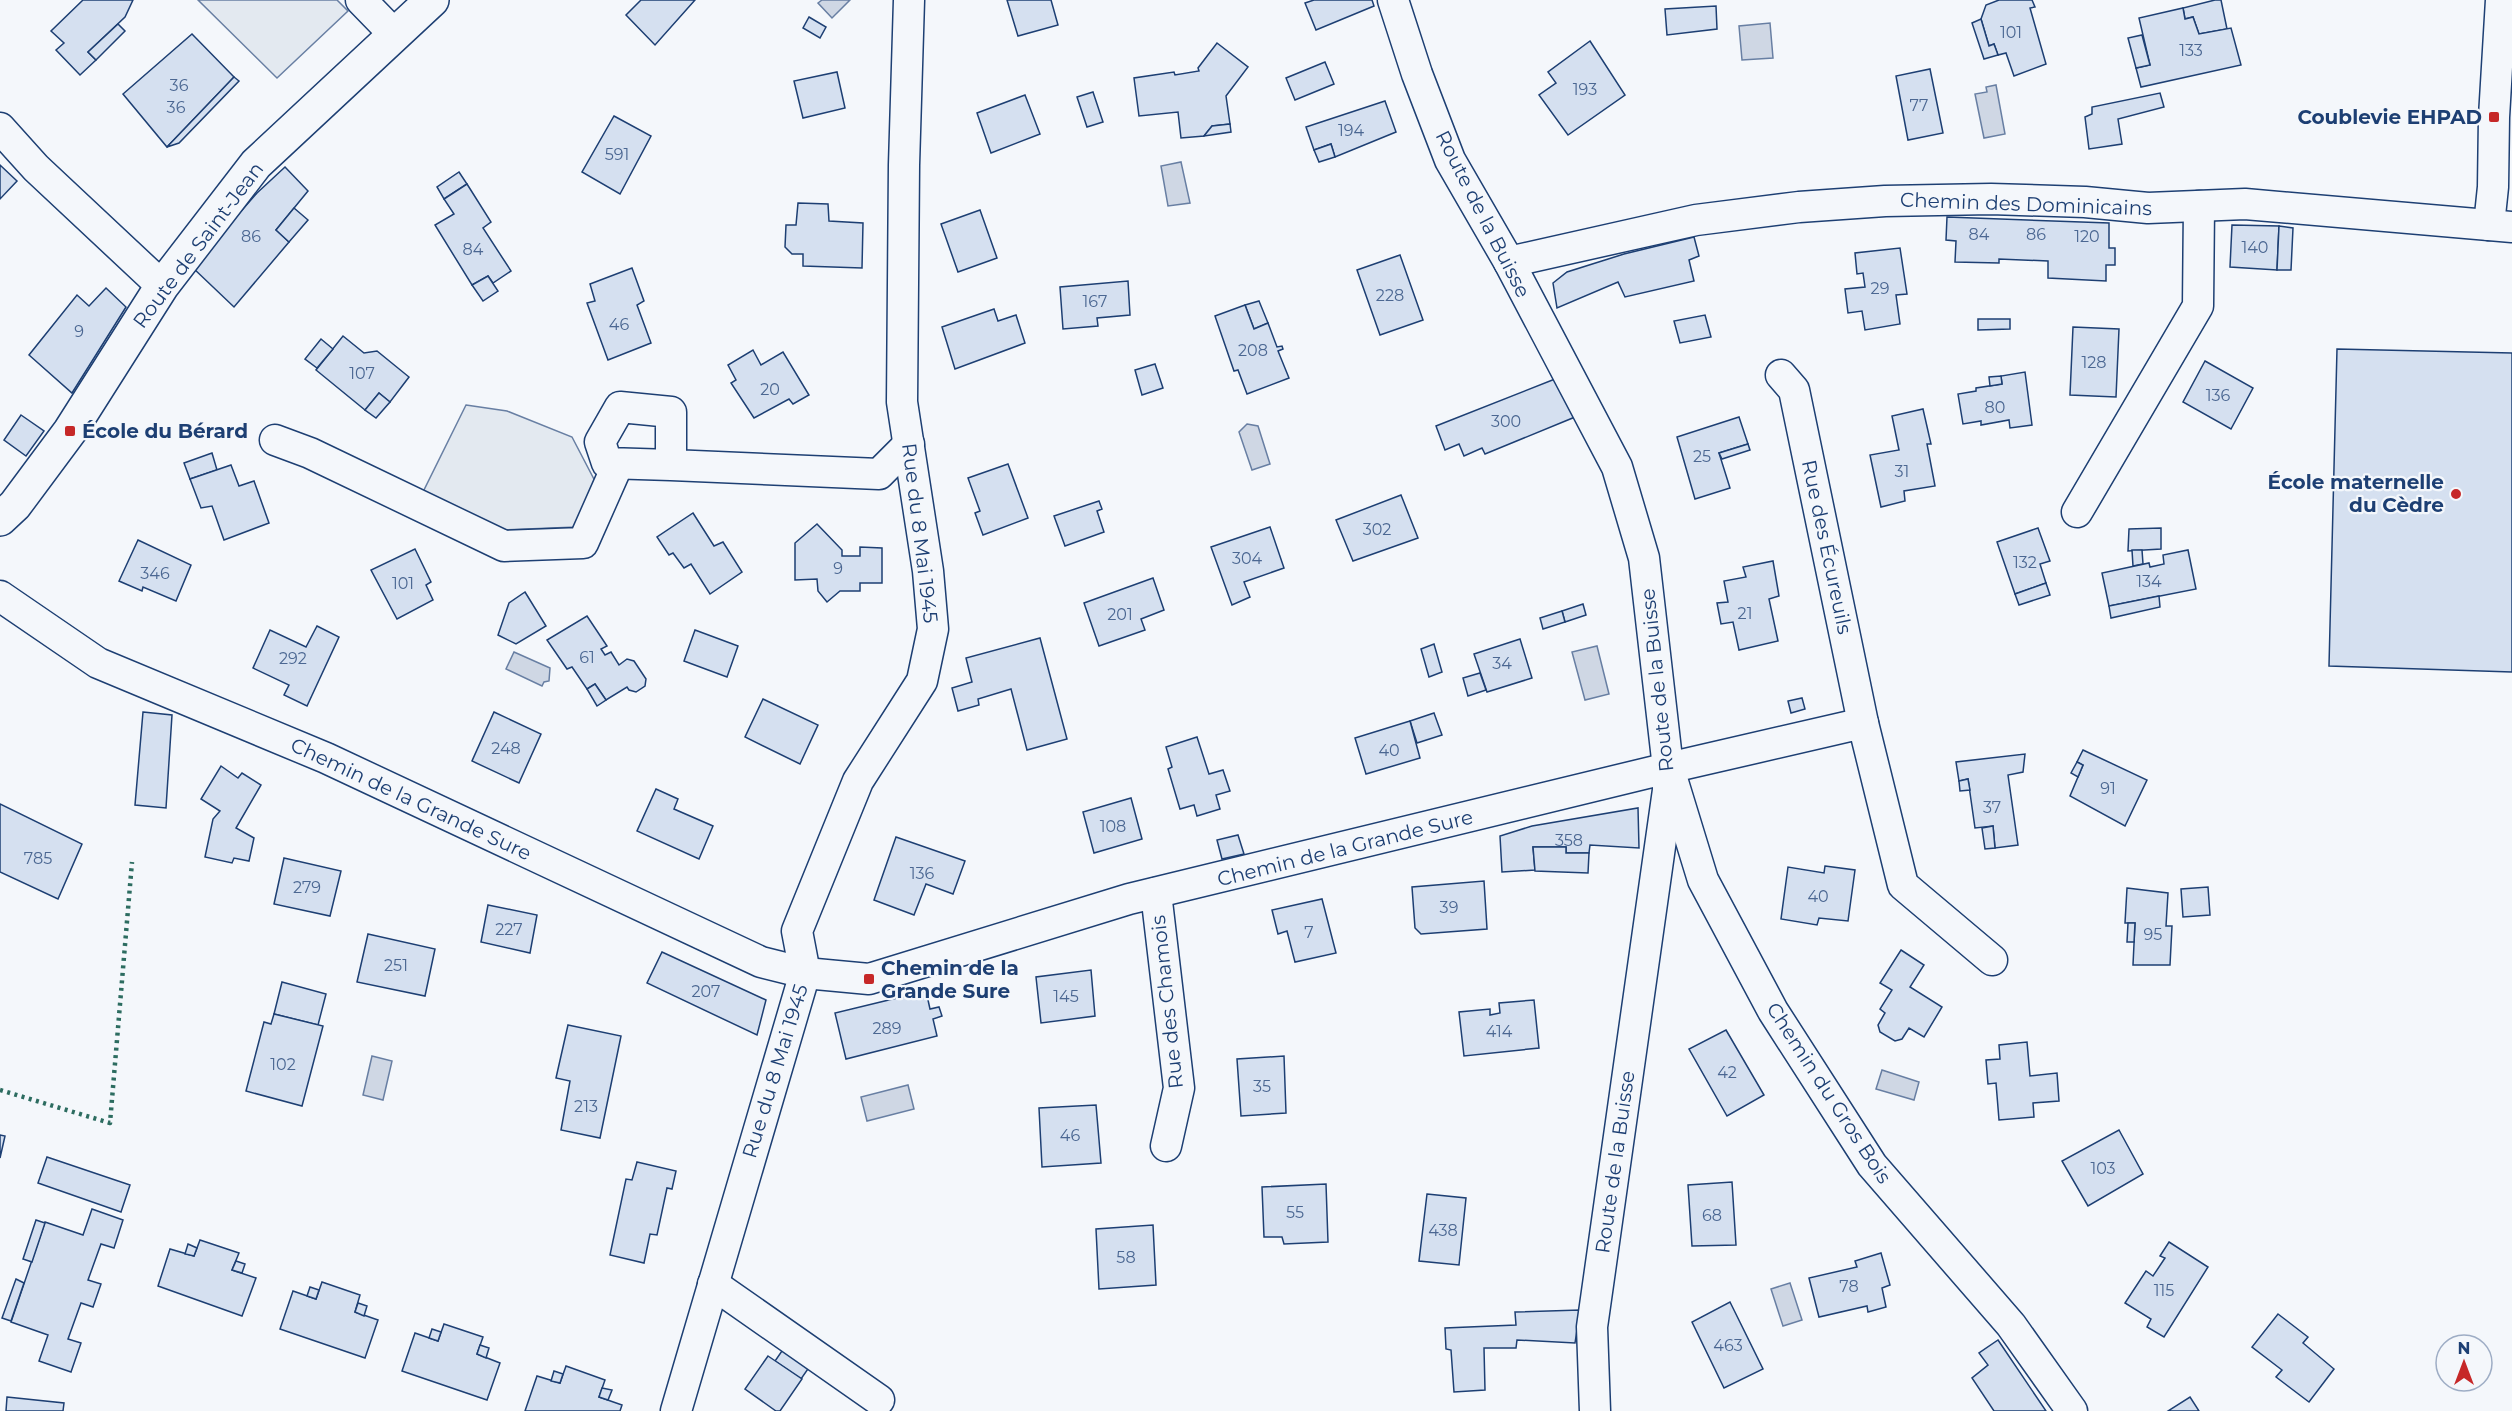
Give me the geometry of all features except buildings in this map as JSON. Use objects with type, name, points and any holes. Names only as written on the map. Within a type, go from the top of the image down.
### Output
[{"type":"main road","name":"Route de Saint-Jean","points":[[0,519],[15,505],[70,431],[162,286],[256,164],[432,0]]},
{"type":"street","points":[[361,0],[395,35]]},
{"type":"street","name":"Rue du 8 Mai 1945","points":[[676,1411],[805,973],[797,931],[858,781],[922,681],[933,629],[928,571],[902,402],[904,165],[909,0]]},
{"type":"street","name":"Route de la Buisse","points":[[1393,0],[1417,75],[1450,160],[1509,262],[1617,467],[1644,558],[1668,768],[1668,790],[1592,1327],[1595,1411]]},
{"type":"street","points":[[2500,226],[2493,186],[2494,117],[2501,0]]},
{"type":"street","points":[[0,128],[36,168],[162,286]]},
{"type":"street","name":"Chemin des Dominicains","points":[[1509,262],[1696,220],[1810,206],[1886,201],[1991,199],[2085,202],[2148,208],[2245,204],[2500,226]]},
{"type":"street","points":[[2077,512],[2198,306],[2199,206]]},
{"type":"street","name":"Rue des Écureuils","points":[[1781,375],[1794,390],[1863,723],[1903,885],[1992,960]]},
{"type":"street","points":[[670,465],[671,412],[620,407],[600,442],[607,463],[879,474],[918,507]]},
{"type":"street","points":[[275,440],[310,453],[504,546],[583,543],[618,464]]},
{"type":"street","points":[[879,474],[909,444]]},
{"type":"street","name":"Chemin de la Grande Sure","points":[[0,596],[98,663],[326,758],[761,963],[805,973],[869,979],[1156,893],[1668,768]]},
{"type":"street","points":[[1668,768],[1863,723]]},
{"type":"street","name":"Chemin du Gros Bois","points":[[1668,768],[1703,880],[1773,1011],[1872,1165],[2011,1325],[2072,1411]]},
{"type":"street","name":"Rue des Chamois","points":[[1156,893],[1179,1088],[1166,1146]]},
{"type":"street","points":[[712,1284],[879,1400]]},
{"type":"shaded area","points":[[198,0],[337,0],[348,11],[277,78]]},
{"type":"shaded area","points":[[822,0],[850,0],[832,18],[818,3]]},
{"type":"shaded area","points":[[1770,23],[1773,58],[1742,60],[1739,26]]},
{"type":"shaded area","points":[[1996,85],[2005,134],[1984,138],[1975,94],[1987,92],[1986,87]]},
{"type":"shaded area","points":[[1181,162],[1190,203],[1168,206],[1161,166]]},
{"type":"shaded area","points":[[466,405],[507,411],[572,437],[597,485],[576,527],[499,530],[423,492]]},
{"type":"shaded area","points":[[1247,424],[1258,426],[1270,464],[1252,470],[1239,432]]},
{"type":"shaded area","points":[[1597,646],[1609,694],[1585,700],[1572,652]]},
{"type":"shaded area","points":[[514,652],[550,668],[549,681],[544,682],[542,686],[506,669]]},
{"type":"shaded area","points":[[372,1056],[392,1061],[383,1100],[363,1095]]},
{"type":"shaded area","points":[[1882,1070],[1919,1082],[1914,1100],[1876,1089]]},
{"type":"shaded area","points":[[908,1085],[914,1109],[867,1121],[861,1097]]},
{"type":"shaded area","points":[[1790,1283],[1802,1320],[1783,1326],[1771,1289]]},
{"type":"hedge","points":[[0,1090],[110,1123],[132,862]]},
{"type":"place","name":"Coublevie EHPAD","points":[[2494,117]]},
{"type":"place","name":"École du Bérard","points":[[70,431]]},
{"type":"place","name":"École maternelle du Cèdre","points":[[2456,494]]},
{"type":"place","name":"Chemin de la Grande Sure","points":[[869,979]]}]
